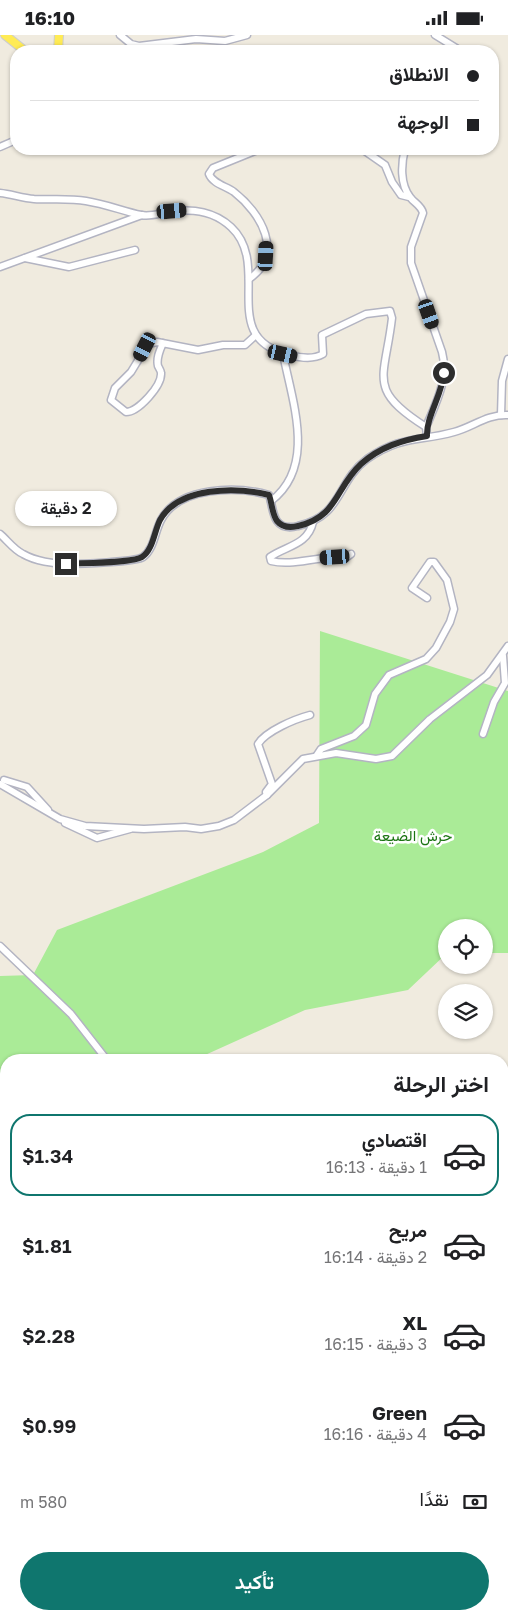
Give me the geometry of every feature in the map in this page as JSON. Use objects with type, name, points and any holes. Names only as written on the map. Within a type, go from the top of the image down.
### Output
[{"type":"main road","points":[[5,35],[18,45]]},
{"type":"street","points":[[120,35],[132,45]]},
{"type":"street","points":[[161,45],[196,39],[225,41],[248,35]]},
{"type":"street","points":[[435,35],[451,45]]},
{"type":"street","points":[[245,155],[212,168],[209,174],[214,181],[242,199],[264,229],[266,256],[258,273],[249,279]]},
{"type":"street","points":[[371,155],[385,165],[392,182],[401,195],[409,197]]},
{"type":"street","points":[[404,155],[402,174],[409,197],[423,213],[411,247],[411,263],[442,352],[444,364],[440,395],[426,427],[427,436]]},
{"type":"street","points":[[0,193],[34,199],[85,201],[142,215]]},
{"type":"street","points":[[0,267],[142,215],[187,210],[202,212],[222,220],[240,237],[248,259],[248,315],[256,335],[283,354],[307,358],[323,355],[322,335],[366,314],[390,311],[392,319],[384,371],[387,394],[394,405],[426,427]]},
{"type":"street","points":[[26,258],[69,267],[135,250]]},
{"type":"street","points":[[163,343],[157,359],[161,374],[159,381],[143,404],[132,412],[126,412],[111,400],[112,393],[131,372],[145,347],[152,343],[163,343],[204,350],[223,345],[246,345],[256,335]]},
{"type":"street","points":[[271,501],[283,490],[292,476],[298,450],[296,423],[283,354]]},
{"type":"street","points":[[351,554],[344,559],[335,557],[292,562],[272,561],[270,557],[301,542],[313,522],[332,507],[350,477],[368,459],[396,443],[455,432],[487,417],[505,415],[501,390],[508,359]]},
{"type":"street","points":[[0,534],[22,554],[37,559],[66,564],[138,560],[150,550],[155,531],[165,513],[182,500],[212,493],[247,491],[269,495],[276,519],[281,525],[293,527],[313,522]]},
{"type":"street","points":[[317,755],[321,749],[354,736],[366,725],[378,687],[389,675],[426,659],[436,648],[450,622],[454,609],[447,580],[434,562],[430,562],[426,566],[412,589],[426,598]]},
{"type":"street","points":[[60,819],[85,826],[132,828],[184,827],[201,829],[219,826],[234,820],[267,795],[303,759],[317,755],[343,753],[383,759],[392,756],[430,719],[476,686],[503,656],[508,646]]},
{"type":"street","points":[[483,733],[494,702],[505,683],[503,656]]},
{"type":"street","points":[[267,795],[266,791],[272,784],[258,744],[275,730],[292,720],[310,715]]},
{"type":"street","points":[[2,782],[60,819],[68,827],[97,838],[132,828]]},
{"type":"street","points":[[2,782],[27,787],[50,813]]},
{"type":"street","points":[[0,945],[71,1014],[102,1054]]},
{"type":"green space","name":"حرش الضيعة","points":[[320,631],[508,691],[508,953],[493,953],[493,919],[438,919],[438,962],[408,990],[305,1010],[207,1054],[0,1054],[0,976],[33,975],[57,930],[263,852],[319,823]]},
{"type":"route","points":[[66,564],[128,559],[138,560],[150,550],[155,531],[168,508],[187,497],[212,493],[257,491],[269,495],[274,515],[281,525],[293,527],[315,521],[332,507],[350,477],[368,459],[396,443],[427,436],[426,427],[440,395],[444,373]]}]
